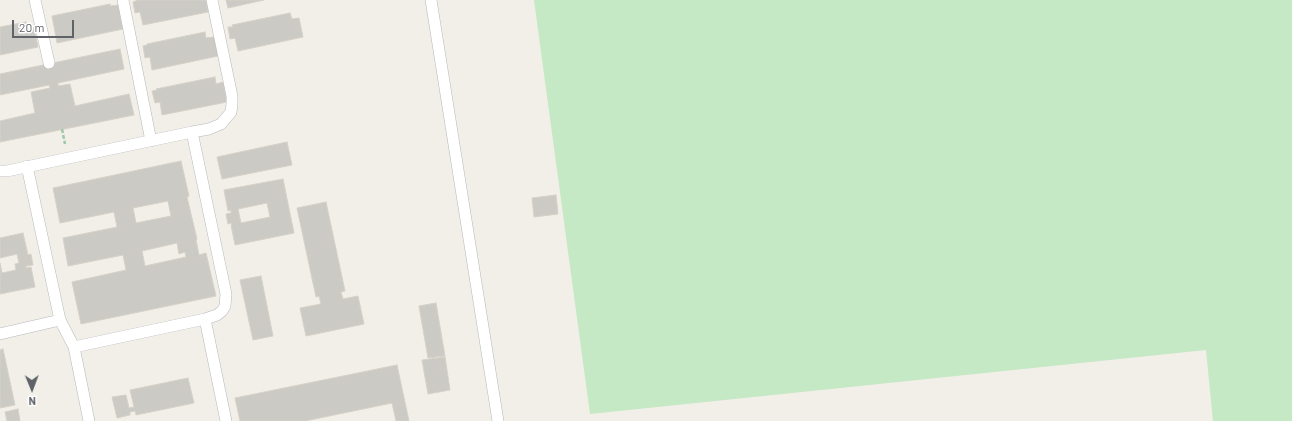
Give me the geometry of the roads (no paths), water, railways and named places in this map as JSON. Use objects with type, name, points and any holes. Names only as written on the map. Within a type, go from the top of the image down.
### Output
[{"type":"lane","points":[[36,0],[49,64]]},
{"type":"lane","points":[[123,0],[151,141]]},
{"type":"lane","points":[[0,171],[7,171],[210,129],[221,124],[231,112],[232,96],[212,0]]},
{"type":"lane","points":[[430,0],[498,421]]},
{"type":"lane","points":[[74,347],[205,319],[217,315],[222,311],[226,300],[226,294],[192,132]]},
{"type":"lane","points":[[27,166],[60,320],[74,347],[89,421]]},
{"type":"lane","points":[[205,319],[226,421]]},
{"type":"lane","points":[[0,334],[60,320]]}]
